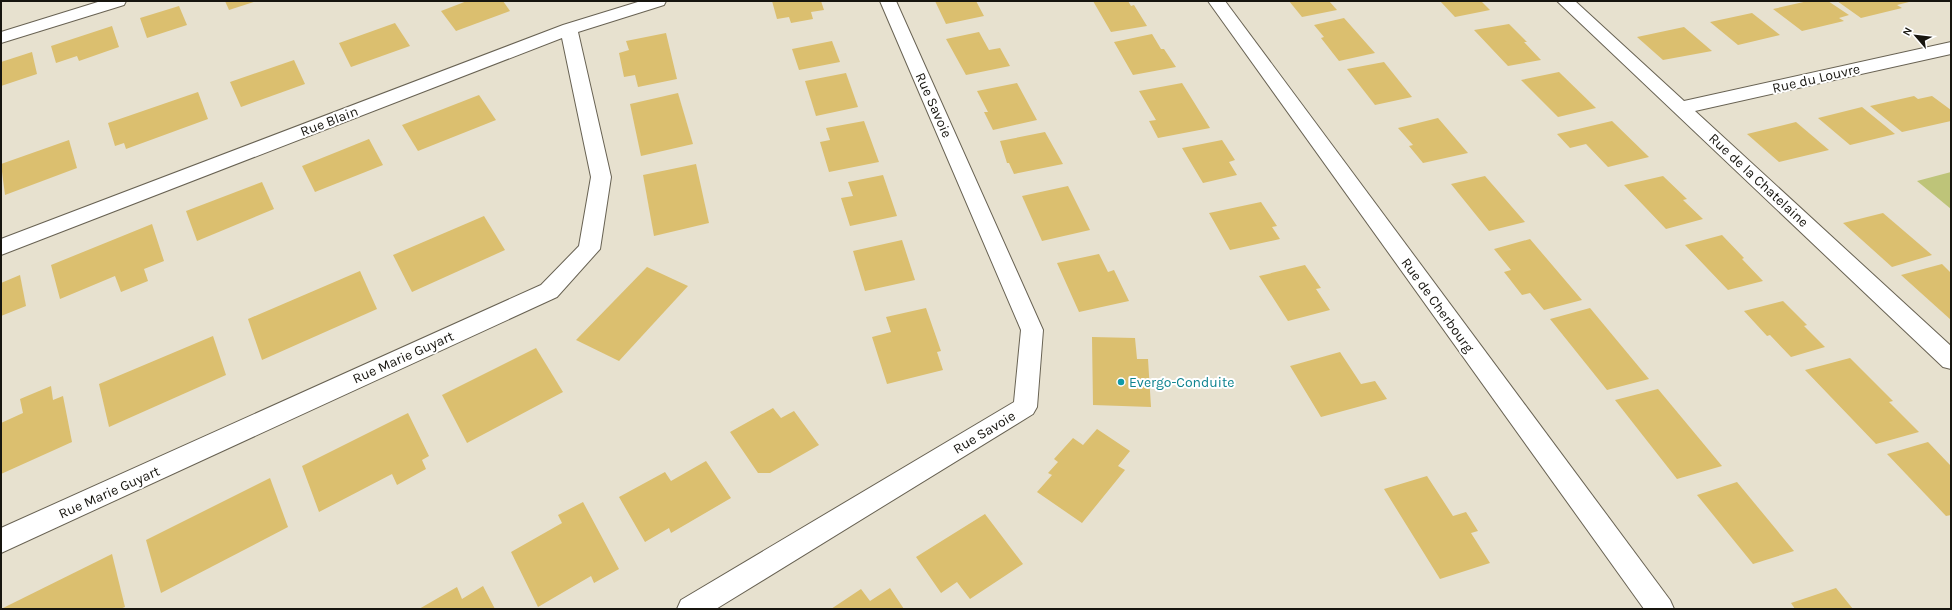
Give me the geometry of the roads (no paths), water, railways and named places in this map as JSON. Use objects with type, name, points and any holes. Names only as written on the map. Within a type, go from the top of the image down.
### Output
[{"type":"street","points":[[1,38],[118,1]]},
{"type":"street","name":"Rue Blain","points":[[1,247],[570,29],[658,1]]},
{"type":"street","name":"Rue Savoie","points":[[691,609],[1026,408],[1032,330],[888,1]]},
{"type":"street","name":"Rue de Cherbourg","points":[[1216,1],[1660,609]]},
{"type":"street","name":"Rue de la Chatelaine","points":[[1565,1],[1682,108],[1951,360]]},
{"type":"street","name":"Rue Marie Guyart","points":[[1,541],[549,291],[589,249],[601,177],[570,29]]},
{"type":"street","name":"Rue du Louvre","points":[[1682,108],[1951,48]]},
{"type":"place","name":"Evergo-Conduite","points":[[1121,382]]}]
